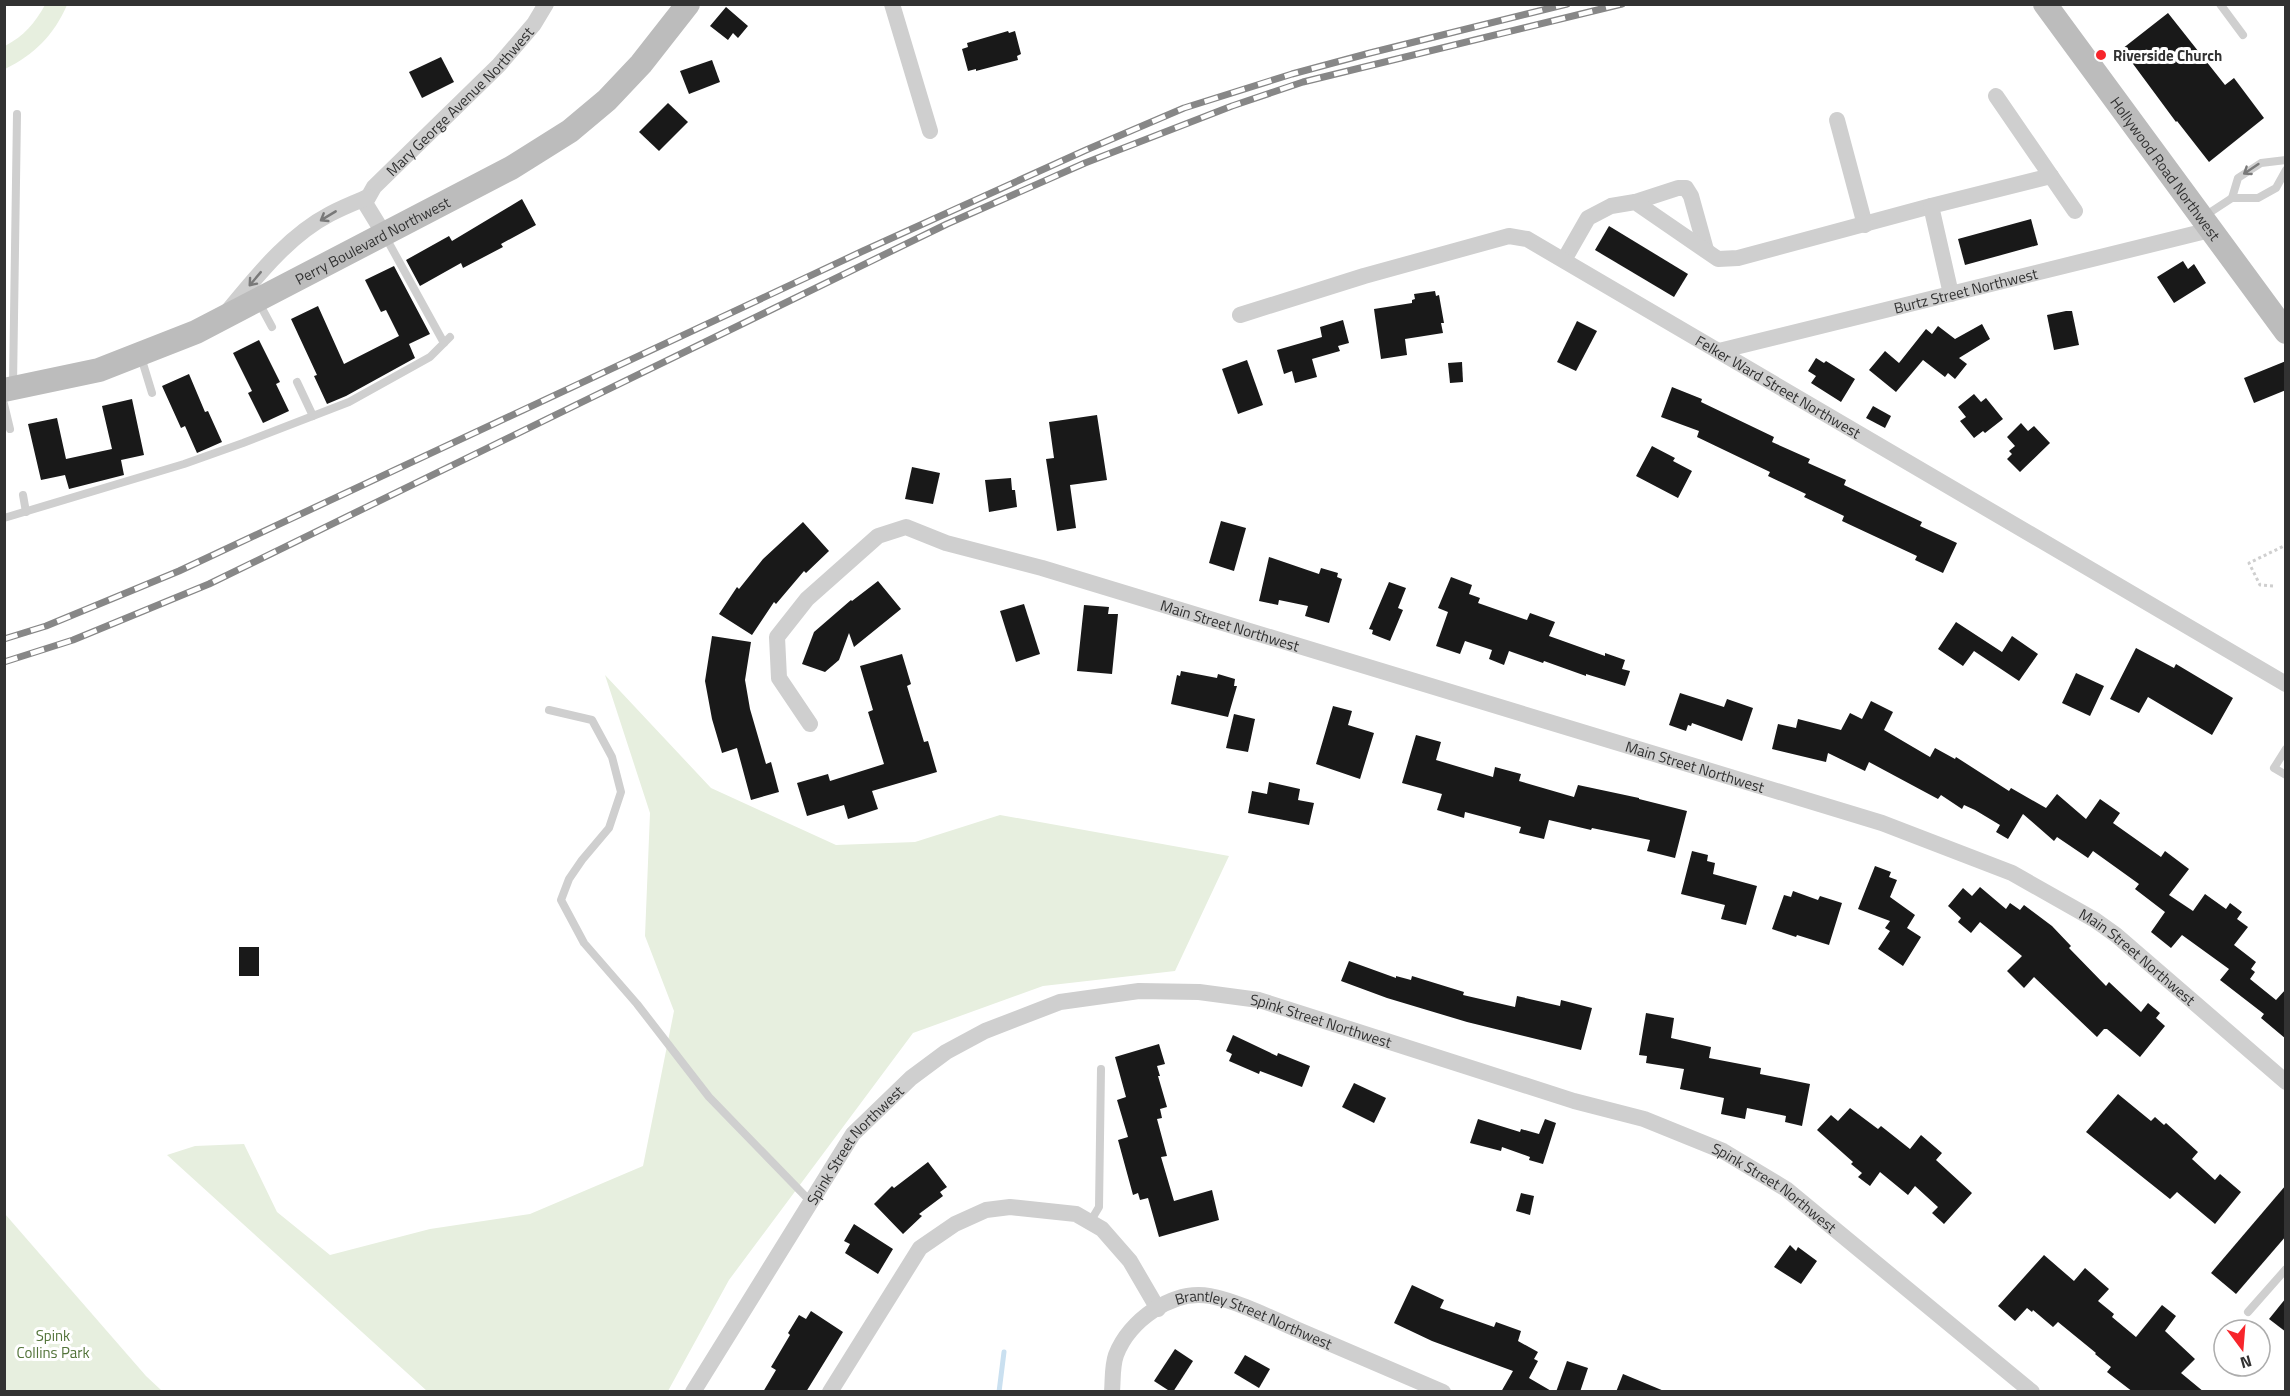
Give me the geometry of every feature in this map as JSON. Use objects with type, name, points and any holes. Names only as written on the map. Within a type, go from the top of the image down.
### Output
[{"type":"street","name":"Mary George Avenue Northwest","points":[[222,319],[259,274],[291,242],[329,214],[368,197],[374,187],[498,65],[534,24],[546,4]]},
{"type":"street","name":"Perry Boulevard Northwest","points":[[7,394],[99,370],[196,332],[511,168],[570,131],[607,100],[641,64],[687,4]]},
{"type":"street","points":[[892,4],[930,131]]},
{"type":"street","name":"Hollywood Road Northwest","points":[[2045,4],[2286,332]]},
{"type":"street","points":[[1995,96],[2075,211]]},
{"type":"street","points":[[1837,120],[1865,225]]},
{"type":"street","points":[[1635,202],[1718,259],[1738,258],[2051,176]]},
{"type":"street","points":[[1564,261],[1588,218],[1611,206],[1635,202],[1678,188],[1686,188],[1691,196],[1706,250]]},
{"type":"street","points":[[368,197],[365,202],[384,234]]},
{"type":"street","points":[[1931,206],[1951,294]]},
{"type":"street","name":"Burtz Street Northwest","points":[[1719,351],[1951,294],[2206,224]]},
{"type":"street","name":"Felker Ward Street Northwest","points":[[1240,315],[1364,276],[1509,236],[1527,239],[2286,684]]},
{"type":"street","name":"Main Street Northwest","points":[[810,724],[779,678],[777,637],[807,599],[878,536],[906,527],[946,543],[1042,568],[1882,823],[2012,873],[2095,920],[2116,935],[2283,1075]]},
{"type":"street","name":"Spink Street Northwest","points":[[693,1392],[853,1134],[911,1078],[946,1052],[985,1031],[1060,1002],[1139,991],[1199,992],[1259,1000],[1574,1101],[1644,1119],[1723,1152],[1786,1189],[2032,1392]]},
{"type":"street","points":[[830,1392],[920,1248],[955,1224],[986,1210],[1010,1207],[1076,1214],[1090,1222],[1102,1229],[1130,1261],[1158,1309]]},
{"type":"street","name":"Brantley Street Northwest","points":[[1112,1392],[1115,1357],[1124,1340],[1138,1322],[1171,1301],[1192,1296],[1210,1296],[1253,1311],[1443,1392]]},
{"type":"lane","points":[[2220,4],[2243,36]]},
{"type":"lane","points":[[10,429],[7,394],[17,114]]},
{"type":"lane","points":[[2206,224],[2232,198],[2238,178],[2261,163],[2286,160]]},
{"type":"lane","points":[[2232,198],[2258,198],[2276,188],[2286,170]]},
{"type":"lane","points":[[4,518],[184,464],[313,416],[349,402],[430,357],[447,340],[384,234]]},
{"type":"lane","points":[[258,300],[272,327]]},
{"type":"lane","points":[[140,354],[152,393]]},
{"type":"lane","points":[[297,382],[313,416]]},
{"type":"lane","points":[[23,495],[26,512]]},
{"type":"lane","points":[[549,710],[592,720],[612,757],[621,792],[609,828],[569,879],[561,900],[584,943],[638,1004],[709,1097],[811,1202]]},
{"type":"lane","points":[[2286,749],[2274,768],[2286,775]]},
{"type":"lane","points":[[1090,1222],[1099,1207],[1101,1069]]},
{"type":"lane","points":[[2248,1312],[2286,1269]]},
{"type":"path","points":[[2273,586],[2260,585],[2249,563],[2286,545]]},
{"type":"green space","points":[[45,5],[67,5],[56,26],[42,43],[34,51],[5,69],[5,46],[28,29]]},
{"type":"green space","points":[[605,675],[711,788],[836,845],[915,842],[1000,815],[1229,856],[1175,971],[1043,986],[913,1033],[729,1280],[668,1391],[427,1391],[167,1155],[195,1146],[244,1144],[277,1212],[330,1255],[430,1229],[530,1214],[643,1166],[674,1011],[645,936],[650,813]]},
{"type":"green space","name":"Spink Collins Park","points":[[5,1214],[146,1376],[162,1391],[5,1391]]},
{"type":"building","points":[[726,7],[748,26],[738,38],[733,33],[728,40],[710,26]]},
{"type":"building","points":[[2168,13],[2225,85],[2234,78],[2264,118],[2209,162],[2122,49]]},
{"type":"building","points":[[1008,31],[1009,33],[1015,31],[1021,54],[1017,56],[1018,60],[968,71],[962,49],[968,47],[967,43]]},
{"type":"building","points":[[441,57],[454,82],[422,98],[409,72]]},
{"type":"building","points":[[712,60],[720,82],[689,94],[680,71]]},
{"type":"building","points":[[668,103],[688,122],[659,151],[639,132]]},
{"type":"building","points":[[522,199],[536,225],[501,244],[503,247],[463,268],[461,263],[420,286],[406,260],[449,236],[452,241]]},
{"type":"building","points":[[2031,219],[2038,245],[1965,265],[1958,239]]},
{"type":"building","points":[[1609,226],[1688,274],[1674,297],[1595,250]]},
{"type":"building","points":[[2183,261],[2188,269],[2194,264],[2206,283],[2174,303],[2157,277]]},
{"type":"building","points":[[394,266],[430,334],[409,344],[415,358],[327,404],[314,376],[317,375],[291,319],[318,306],[344,364],[399,336],[386,310],[381,312],[365,280]]},
{"type":"building","points":[[1435,291],[1436,296],[1439,295],[1444,323],[1441,323],[1443,333],[1405,339],[1407,355],[1381,359],[1374,309],[1412,303],[1415,299],[1414,294]]},
{"type":"building","points":[[2072,311],[2079,345],[2054,350],[2047,315]]},
{"type":"building","points":[[1343,320],[1349,343],[1338,346],[1340,351],[1312,359],[1317,377],[1295,383],[1292,371],[1284,374],[1277,350],[1322,337],[1320,327]]},
{"type":"building","points":[[1577,321],[1597,331],[1576,371],[1557,362]]},
{"type":"building","points":[[1982,324],[1990,339],[1959,358],[1967,364],[1955,379],[1948,373],[1945,377],[1923,360],[1896,392],[1869,370],[1885,351],[1899,363],[1926,329],[1932,334],[1938,326],[1955,339]]},
{"type":"building","points":[[259,340],[280,382],[276,384],[289,411],[263,423],[248,393],[252,391],[233,353]]},
{"type":"building","points":[[1816,358],[1824,363],[1826,361],[1855,379],[1841,402],[1811,383],[1816,376],[1808,371]]},
{"type":"building","points":[[1247,360],[1263,405],[1238,414],[1222,369]]},
{"type":"building","points":[[2286,361],[2286,390],[2254,403],[2244,378]]},
{"type":"building","points":[[1462,362],[1463,382],[1450,383],[1448,363]]},
{"type":"building","points":[[189,374],[205,412],[208,411],[222,442],[197,453],[185,426],[181,428],[162,386]]},
{"type":"building","points":[[1672,387],[1702,399],[1701,402],[1774,437],[1772,442],[1810,459],[1808,463],[1846,480],[1844,485],[1922,522],[1920,526],[1957,543],[1943,573],[1915,560],[1917,556],[1842,521],[1844,516],[1804,497],[1806,494],[1768,476],[1770,472],[1697,437],[1699,431],[1661,417]]},
{"type":"building","points":[[1974,394],[1981,402],[1986,398],[2003,419],[1985,433],[1983,431],[1974,438],[1960,421],[1966,417],[1958,407]]},
{"type":"building","points":[[132,399],[144,455],[121,460],[124,475],[69,489],[65,475],[41,480],[28,424],[57,418],[66,459],[112,449],[102,406]]},
{"type":"building","points":[[1873,406],[1891,416],[1885,428],[1866,418]]},
{"type":"building","points":[[1097,415],[1107,480],[1070,485],[1076,528],[1057,531],[1046,459],[1054,458],[1049,422]]},
{"type":"building","points":[[2021,423],[2028,431],[2034,426],[2050,443],[2020,472],[2007,459],[2012,454],[2009,451],[2015,446],[2007,437]]},
{"type":"building","points":[[1652,446],[1675,458],[1673,461],[1692,471],[1678,498],[1636,476]]},
{"type":"building","points":[[912,467],[940,473],[933,504],[905,499]]},
{"type":"building","points":[[1011,478],[1017,507],[989,512],[985,480]]},
{"type":"building","points":[[1221,521],[1246,528],[1234,571],[1209,563]]},
{"type":"building","points":[[803,522],[829,551],[806,573],[804,571],[776,604],[774,602],[752,635],[719,614],[737,587],[739,589],[763,559]]},
{"type":"building","points":[[1269,557],[1319,574],[1321,568],[1338,573],[1337,577],[1342,579],[1329,623],[1305,616],[1308,606],[1279,600],[1278,605],[1259,601]]},
{"type":"building","points":[[1451,577],[1472,585],[1469,594],[1480,598],[1478,603],[1527,620],[1530,613],[1555,622],[1549,636],[1605,656],[1605,653],[1625,660],[1622,669],[1630,671],[1625,686],[1509,651],[1504,665],[1489,659],[1492,650],[1465,641],[1460,654],[1436,646],[1448,612],[1438,608]]},
{"type":"building","points":[[878,581],[901,609],[854,647],[849,633],[839,660],[825,672],[802,664],[814,632],[851,600]]},
{"type":"building","points":[[1389,582],[1406,588],[1398,608],[1403,610],[1390,641],[1372,634],[1373,630],[1369,629]]},
{"type":"building","points":[[1024,604],[1040,654],[1016,662],[1000,611]]},
{"type":"building","points":[[1084,605],[1109,607],[1108,614],[1118,614],[1112,674],[1077,671]]},
{"type":"building","points":[[1956,622],[2002,652],[2012,636],[2038,654],[2019,681],[1974,651],[1963,666],[1938,649]]},
{"type":"building","points":[[712,636],[751,642],[745,680],[750,709],[766,764],[771,762],[779,792],[751,800],[737,748],[722,753],[712,719],[705,681]]},
{"type":"building","points":[[2136,648],[2174,668],[2176,664],[2233,698],[2212,735],[2148,697],[2139,713],[2110,699]]},
{"type":"building","points":[[902,654],[911,684],[907,686],[924,742],[928,741],[937,772],[872,791],[878,809],[848,819],[844,805],[807,816],[797,783],[828,774],[830,781],[884,764],[868,712],[873,710],[860,666]]},
{"type":"building","points":[[1181,671],[1217,678],[1218,674],[1235,679],[1234,686],[1237,686],[1228,717],[1171,704],[1177,675],[1180,676]]},
{"type":"building","points":[[2076,673],[2104,686],[2090,716],[2062,703]]},
{"type":"building","points":[[1680,693],[1724,707],[1727,699],[1753,708],[1742,741],[1692,723],[1691,726],[1688,725],[1686,731],[1669,725]]},
{"type":"building","points":[[1871,701],[1893,712],[1884,730],[1930,757],[1935,748],[1955,759],[1956,757],[2009,791],[2011,788],[2046,808],[2057,794],[2086,819],[2100,799],[2120,813],[2113,823],[2161,857],[2165,851],[2189,869],[2169,895],[2193,911],[2205,894],[2226,909],[2230,903],[2242,912],[2237,919],[2248,927],[2234,945],[2256,962],[2251,969],[2255,972],[2250,979],[2276,1000],[2286,989],[2286,1039],[2261,1018],[2264,1014],[2220,980],[2229,969],[2182,935],[2171,948],[2151,932],[2165,912],[2135,889],[2139,884],[2093,851],[2088,858],[2057,837],[2054,841],[2023,814],[2008,839],[1996,832],[2000,825],[1975,810],[1964,805],[1962,809],[1941,795],[1938,799],[1869,762],[1865,771],[1828,753],[1826,762],[1772,749],[1778,724],[1796,728],[1798,719],[1841,730],[1850,713],[1862,719]]},
{"type":"building","points":[[1333,706],[1352,711],[1348,725],[1374,733],[1360,779],[1316,764]]},
{"type":"building","points":[[1234,714],[1255,719],[1248,752],[1226,748]]},
{"type":"building","points":[[1416,735],[1441,742],[1436,760],[1493,777],[1495,767],[1521,774],[1519,781],[1574,797],[1578,785],[1687,811],[1675,858],[1647,851],[1650,840],[1592,828],[1591,830],[1549,820],[1544,839],[1519,833],[1521,827],[1465,812],[1464,818],[1437,810],[1442,794],[1402,783]]},
{"type":"building","points":[[1269,782],[1300,789],[1298,800],[1314,803],[1309,825],[1248,813],[1252,791],[1267,794]]},
{"type":"building","points":[[1692,851],[1708,855],[1707,861],[1715,863],[1713,874],[1757,886],[1746,925],[1721,919],[1725,905],[1681,894]]},
{"type":"building","points":[[1875,866],[1891,872],[1889,877],[1897,880],[1890,897],[1915,915],[1907,928],[1921,937],[1903,966],[1878,949],[1890,931],[1885,928],[1890,921],[1858,909]]},
{"type":"building","points":[[1980,887],[2006,909],[2010,903],[2020,910],[2024,905],[2052,926],[2071,946],[2069,948],[2106,986],[2109,982],[2141,1012],[2148,1003],[2160,1013],[2156,1018],[2165,1026],[2140,1057],[2107,1029],[2104,1029],[2097,1037],[2034,977],[2024,988],[2007,971],[2022,956],[1980,922],[1971,933],[1958,922],[1961,918],[1948,906],[1963,888],[1972,896]]},
{"type":"building","points":[[1793,891],[1818,900],[1820,896],[1842,903],[1829,945],[1772,929],[1784,895],[1791,897]]},
{"type":"building","points":[[239,947],[259,947],[259,976],[239,976]]},
{"type":"building","points":[[1349,961],[1396,978],[1396,976],[1411,980],[1412,976],[1464,992],[1463,995],[1515,1007],[1517,996],[1560,1006],[1561,1000],[1592,1008],[1581,1050],[1467,1022],[1387,998],[1341,981]]},
{"type":"building","points":[[1646,1013],[1674,1018],[1671,1038],[1711,1047],[1709,1058],[1761,1068],[1760,1074],[1810,1084],[1802,1126],[1785,1122],[1786,1116],[1747,1108],[1745,1119],[1721,1114],[1724,1098],[1680,1089],[1684,1069],[1646,1063],[1647,1056],[1639,1055]]},
{"type":"building","points":[[1233,1035],[1277,1056],[1278,1053],[1310,1066],[1302,1087],[1260,1071],[1259,1074],[1229,1061],[1232,1054],[1226,1051]]},
{"type":"building","points":[[1159,1044],[1165,1064],[1157,1066],[1160,1076],[1158,1076],[1167,1107],[1160,1109],[1162,1118],[1157,1119],[1167,1156],[1161,1157],[1174,1201],[1212,1190],[1219,1220],[1159,1237],[1148,1198],[1140,1200],[1138,1193],[1133,1195],[1118,1140],[1128,1137],[1117,1100],[1126,1097],[1115,1057]]},
{"type":"building","points":[[1354,1083],[1386,1098],[1374,1123],[1342,1107]]},
{"type":"building","points":[[2118,1094],[2151,1121],[2155,1117],[2164,1125],[2166,1123],[2198,1152],[2192,1159],[2215,1180],[2220,1174],[2241,1192],[2215,1224],[2177,1192],[2170,1199],[2086,1132]]},
{"type":"building","points":[[1850,1108],[1878,1129],[1881,1126],[1910,1149],[1921,1135],[1942,1153],[1936,1160],[1972,1193],[1944,1224],[1932,1213],[1938,1207],[1915,1186],[1908,1195],[1880,1172],[1870,1186],[1858,1177],[1862,1173],[1851,1164],[1853,1162],[1817,1130],[1831,1115],[1838,1121]]},
{"type":"building","points":[[1478,1119],[1520,1132],[1521,1129],[1539,1134],[1545,1119],[1556,1123],[1543,1164],[1502,1147],[1501,1151],[1470,1143]]},
{"type":"building","points":[[928,1162],[947,1187],[940,1192],[943,1196],[919,1214],[922,1216],[903,1234],[874,1204],[892,1186],[894,1188]]},
{"type":"building","points":[[2286,1185],[2286,1236],[2236,1294],[2211,1273]]},
{"type":"building","points":[[1521,1193],[1534,1196],[1530,1215],[1516,1211]]},
{"type":"building","points":[[854,1224],[893,1249],[878,1274],[845,1253],[850,1244],[844,1241]]},
{"type":"building","points":[[1790,1245],[1796,1251],[1798,1247],[1817,1261],[1801,1284],[1774,1267]]},
{"type":"building","points":[[2044,1255],[2074,1281],[2085,1268],[2109,1289],[2098,1301],[2114,1314],[2112,1317],[2136,1337],[2162,1305],[2176,1316],[2165,1331],[2195,1359],[2181,1373],[2204,1392],[2133,1392],[2107,1372],[2111,1367],[2096,1353],[2058,1322],[2053,1327],[2033,1310],[2032,1312],[2027,1308],[2015,1321],[1998,1306]]},
{"type":"building","points":[[1412,1285],[1444,1300],[1440,1308],[1494,1327],[1496,1322],[1521,1331],[1518,1341],[1538,1352],[1534,1359],[1538,1361],[1529,1378],[1553,1392],[1501,1392],[1513,1371],[1432,1341],[1394,1323]]},
{"type":"building","points":[[2286,1298],[2286,1332],[2270,1318]]},
{"type":"building","points":[[811,1311],[843,1332],[806,1392],[763,1392],[776,1370],[771,1367],[790,1335],[788,1333],[799,1315],[806,1319]]},
{"type":"building","points":[[1175,1349],[1193,1361],[1171,1392],[1154,1381]]},
{"type":"building","points":[[1245,1355],[1270,1369],[1259,1388],[1234,1373]]},
{"type":"building","points":[[1567,1361],[1588,1368],[1580,1392],[1556,1392]]},
{"type":"building","points":[[1623,1374],[1664,1391],[1664,1392],[1616,1392]]},
{"type":"waterway","points":[[999,1392],[1004,1352]]},
{"type":"railway","points":[[4,639],[46,626],[179,571],[863,251],[1184,108],[1292,74],[1567,4]]},
{"type":"railway","points":[[4,662],[73,640],[209,584],[947,224],[1085,163],[1232,106],[1303,82],[1622,4]]},
{"type":"place","name":"Riverside Church","points":[[2101,55]]}]
